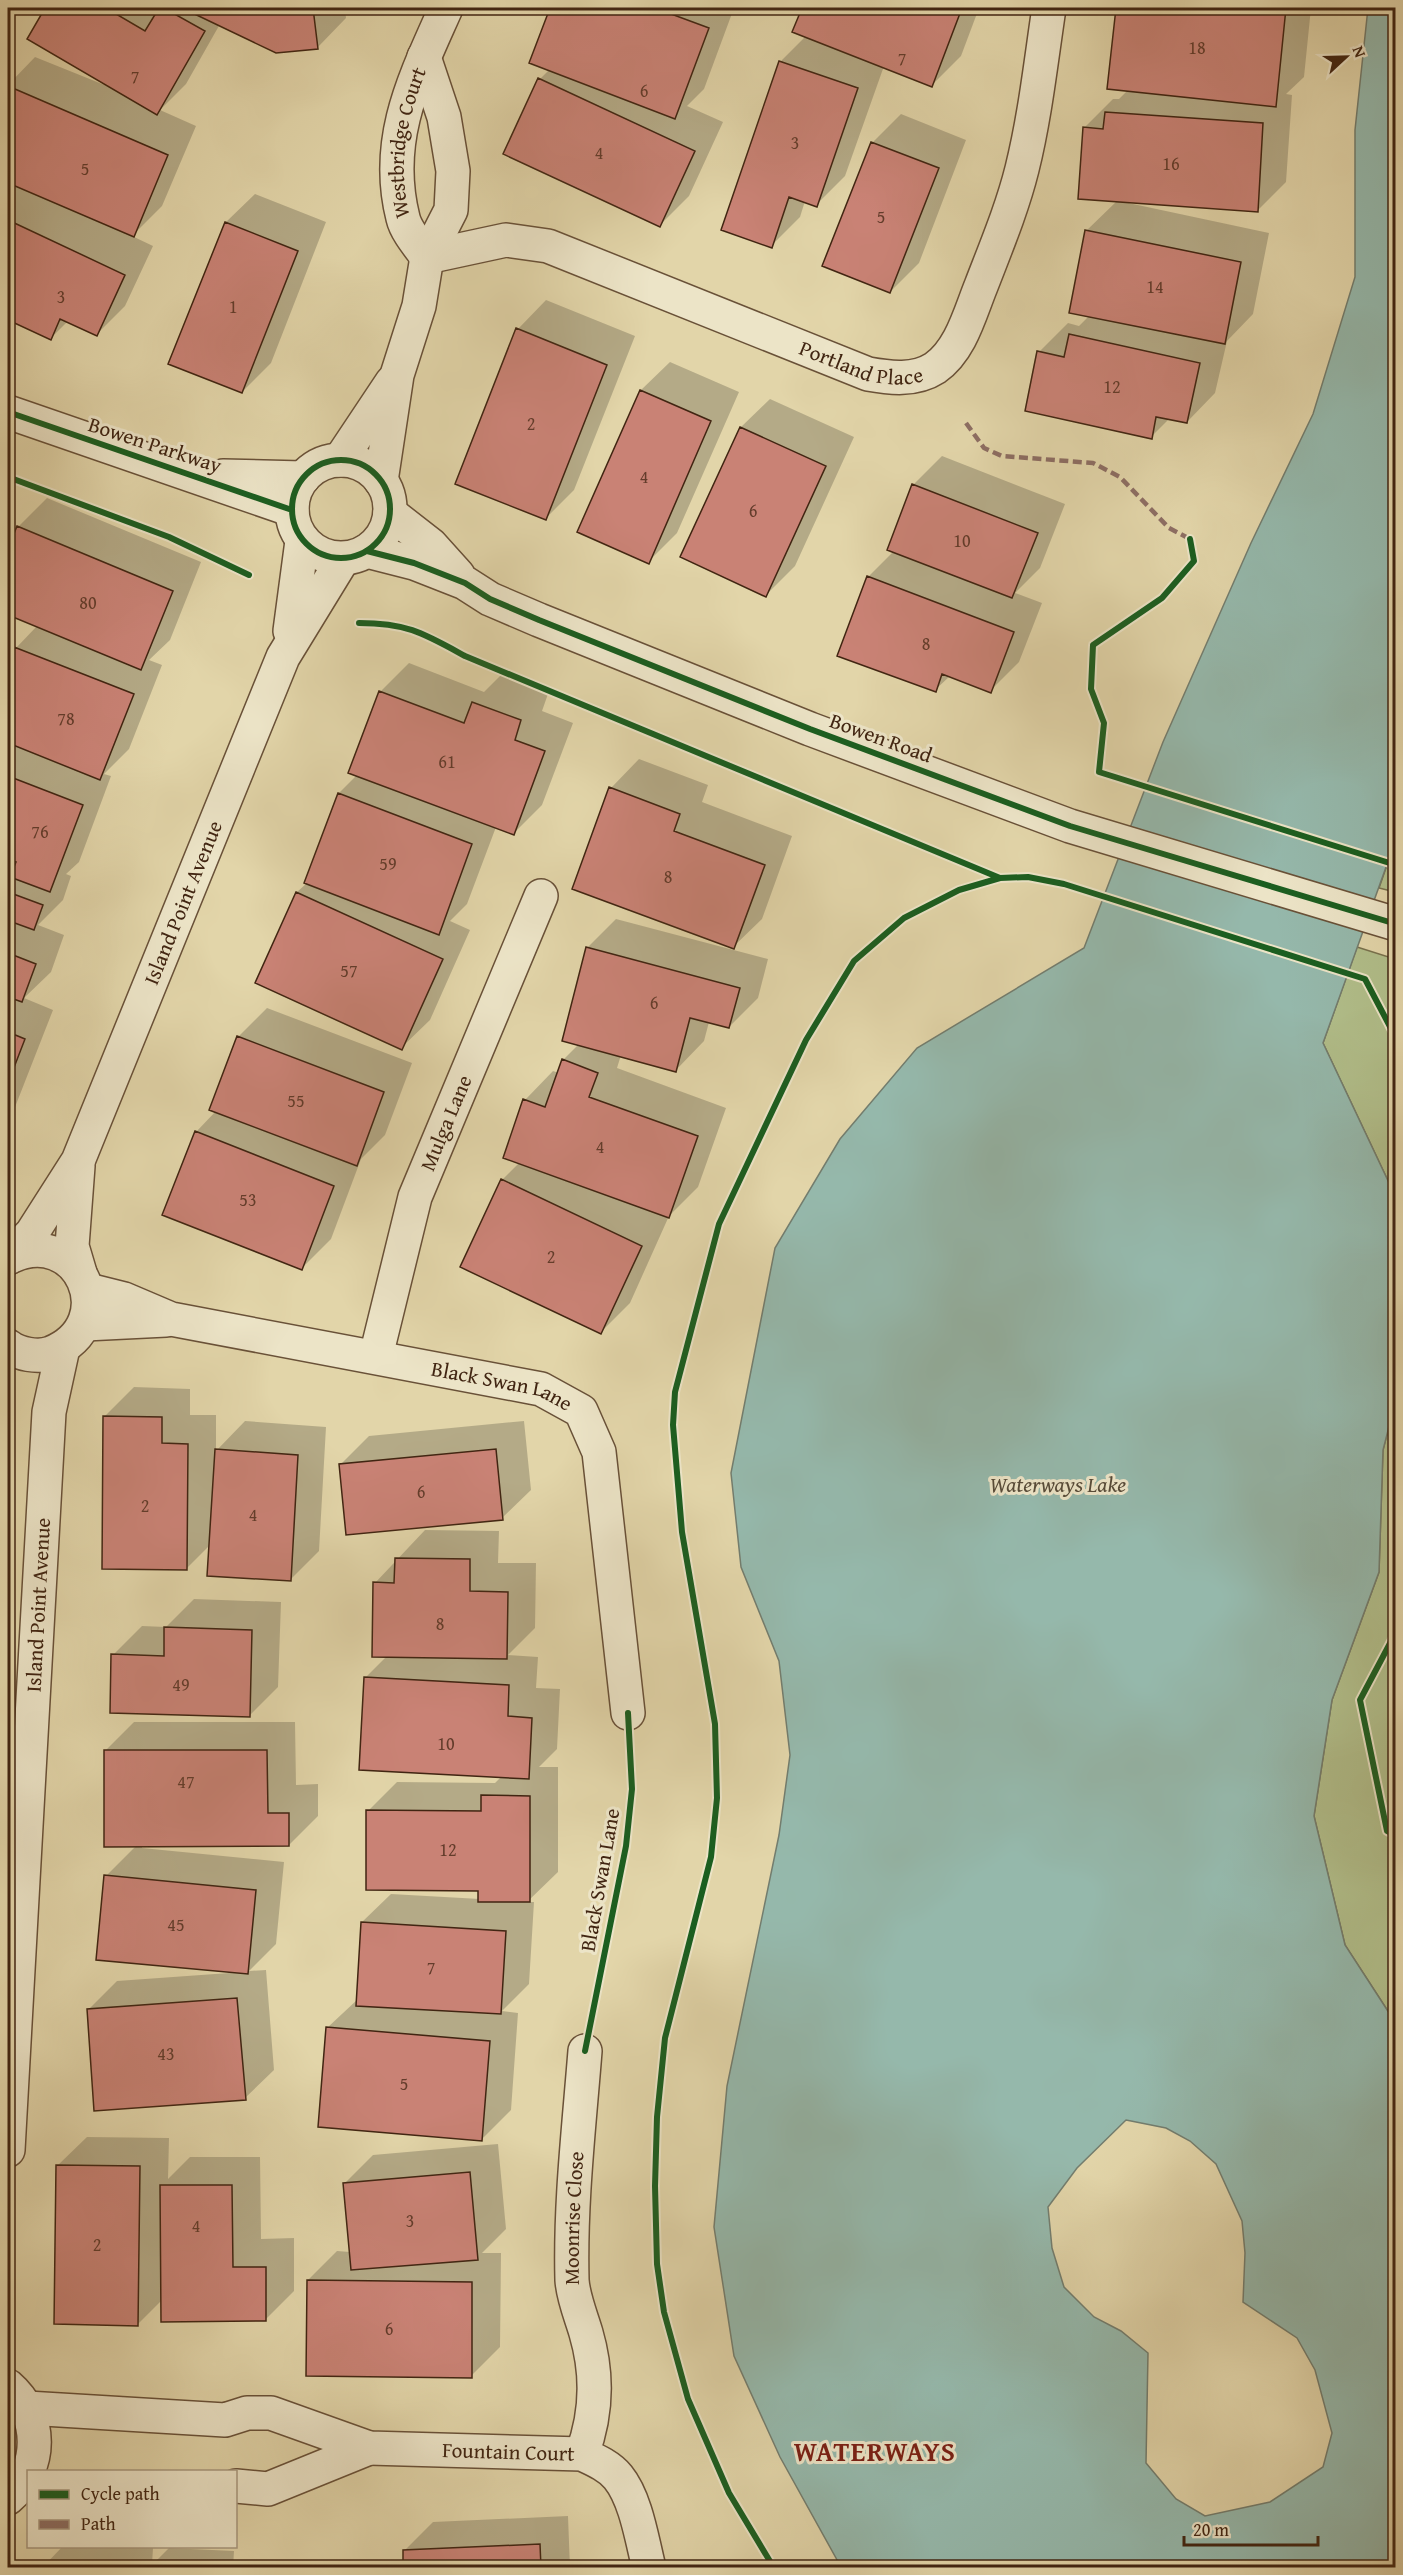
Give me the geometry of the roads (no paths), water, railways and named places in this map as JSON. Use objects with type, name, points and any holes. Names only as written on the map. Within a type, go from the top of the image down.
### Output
[{"type":"street","name":"Westbridge Court","points":[[427,257],[403,220],[396,162],[401,117],[446,8]]},
{"type":"street","name":"Portland Place","points":[[427,257],[506,240],[548,246],[868,374],[892,378],[914,376],[934,368],[951,352],[967,322],[1008,216],[1022,168],[1049,8]]},
{"type":"street","name":"Westbridge Court","points":[[381,481],[397,375],[419,306],[427,257],[451,210],[453,171],[444,117],[424,57]]},
{"type":"street","name":"Westbridge Court","points":[[340,460],[397,375]]},
{"type":"street","name":"Bowen Parkway","points":[[8,411],[194,475],[297,525]]},
{"type":"street","points":[[340,460],[356,462],[381,481],[390,501],[390,513],[387,528],[378,542],[355,555],[328,557],[314,550],[297,525],[293,499],[303,478],[326,462],[340,460]]},
{"type":"street","name":"Bowen Parkway","points":[[194,475],[303,478]]},
{"type":"street","name":"Bowen Road","points":[[390,513],[430,545],[465,584]]},
{"type":"street","name":"Island Point Avenue","points":[[288,644],[297,525]]},
{"type":"street","name":"Island Point Avenue","points":[[8,1258],[32,1233],[78,1161],[288,644],[355,555]]},
{"type":"street","name":"Bowen Road","points":[[355,555],[414,563],[465,584],[490,599],[539,620],[745,703],[1070,826],[1395,924]]},
{"type":"street","name":"Mulga Lane","points":[[376,1356],[415,1197],[541,896]]},
{"type":"street","name":"Island Point Avenue","points":[[78,1161],[72,1246],[84,1281],[89,1307],[85,1324]]},
{"type":"street","points":[[8,1258],[26,1251],[46,1250],[71,1263],[84,1281]]},
{"type":"street","name":"Black Swan Lane","points":[[84,1281],[171,1319],[541,1389],[581,1411],[599,1452],[627,1713]]},
{"type":"street","name":"Black Swan Lane","points":[[85,1324],[171,1319]]},
{"type":"street","points":[[8,1346],[28,1354],[46,1355],[63,1348],[76,1338],[85,1324]]},
{"type":"street","name":"Island Point Avenue","points":[[8,2150],[16,1860],[49,1412],[63,1348]]},
{"type":"street","name":"Moonrise Close","points":[[582,2454],[591,2429],[596,2388],[590,2347],[572,2284],[571,2230],[585,2050]]},
{"type":"street","points":[[13,2390],[34,2430],[34,2454],[27,2470]]},
{"type":"street","name":"Fountain Court","points":[[13,2390],[225,2420],[247,2413],[271,2413],[369,2448],[582,2454],[599,2462],[618,2478],[636,2516],[649,2568]]},
{"type":"street","name":"Fountain Court","points":[[237,2486],[268,2489],[369,2448]]},
{"type":"street","points":[[21,2484],[27,2470]]},
{"type":"water","name":"Waterways Lake","points":[[1368,8],[1395,8],[1395,842],[1323,1043],[1390,1185],[1396,1214],[1395,1403],[1383,1450],[1379,1572],[1332,1700],[1314,1816],[1345,1945],[1395,2022],[1395,2567],[841,2567],[780,2457],[734,2356],[714,2227],[727,2086],[779,1835],[790,1755],[779,1661],[741,1567],[731,1473],[775,1248],[840,1139],[917,1048],[1084,948],[1163,742],[1251,543],[1313,414],[1355,277],[1355,130]],"holes":[[[1126,2120],[1166,2128],[1190,2141],[1216,2164],[1242,2221],[1245,2253],[1243,2302],[1297,2338],[1315,2370],[1332,2433],[1323,2467],[1270,2502],[1205,2516],[1176,2499],[1146,2463],[1148,2353],[1121,2331],[1094,2317],[1064,2287],[1052,2248],[1048,2207],[1077,2168]]]},
{"type":"district","name":"WATERWAYS","points":[[875,2452]]}]
